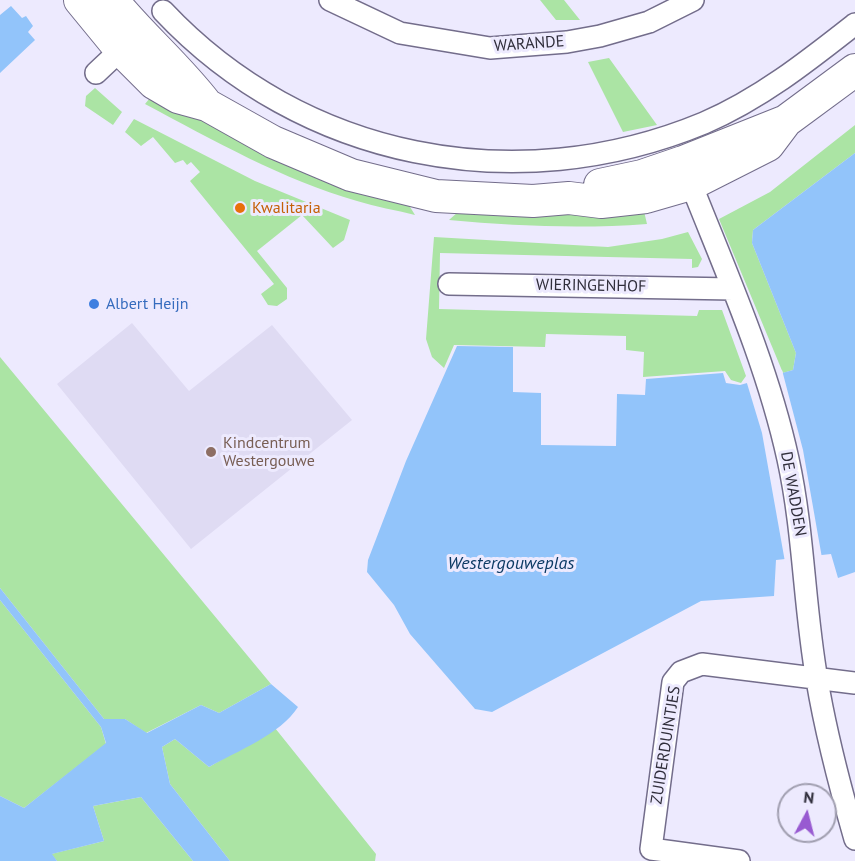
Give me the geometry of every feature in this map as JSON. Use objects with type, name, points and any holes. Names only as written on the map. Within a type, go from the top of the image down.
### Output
[{"type":"street","points":[[80,0],[130,42],[192,84],[207,105],[273,142],[351,175],[436,196],[533,201],[569,198],[586,188],[642,176],[687,173],[786,121],[855,70]]},
{"type":"street","points":[[112,0],[130,42]]},
{"type":"street","name":"WARANDE","points":[[330,0],[400,33],[490,48],[567,42],[600,36],[649,22],[693,0]]},
{"type":"street","points":[[96,73],[170,6],[191,41],[258,92],[338,130],[372,141],[429,154],[473,162],[508,163],[606,152],[704,123],[769,87],[855,24]]},
{"type":"street","name":"DE WADDEN","points":[[687,173],[764,373],[789,465],[804,561],[816,678],[846,776],[855,839]]},
{"type":"street","name":"WIERINGENHOF","points":[[449,284],[733,289]]},
{"type":"street","name":"ZUIDERDUINTJES","points":[[739,861],[651,849],[673,682],[681,672],[702,664],[855,683]]},
{"type":"shaded area","name":"Kindcentrum Westergouwe","points":[[132,323],[189,391],[272,325],[352,420],[191,549],[57,384]]},
{"type":"green space","points":[[540,0],[564,0],[580,20],[556,20]]},
{"type":"green space","points":[[609,58],[657,125],[623,132],[588,62]]},
{"type":"green space","points":[[95,88],[122,112],[113,125],[85,106],[86,96]]},
{"type":"green space","points":[[154,93],[407,202],[415,215],[329,192],[275,171],[145,104]]},
{"type":"green space","points":[[134,119],[255,181],[350,220],[344,240],[333,248],[302,215],[257,251],[287,288],[287,299],[277,306],[268,305],[261,294],[274,284],[190,181],[200,172],[191,162],[187,165],[183,160],[175,163],[153,137],[141,146],[125,132]]},
{"type":"green space","points":[[855,125],[855,153],[753,230],[752,243],[796,353],[793,370],[783,373],[719,219],[770,192]]},
{"type":"green space","points":[[643,207],[647,224],[548,226],[449,220],[458,212]]},
{"type":"green space","points":[[688,232],[702,259],[698,267],[692,268],[692,259],[440,253],[439,309],[697,316],[699,310],[722,310],[746,376],[741,383],[731,380],[725,371],[643,377],[644,352],[626,350],[626,336],[546,334],[545,347],[454,345],[444,368],[432,357],[426,339],[434,237],[608,247],[662,239]]},
{"type":"green space","points":[[0,357],[271,684],[219,713],[201,705],[146,733],[125,719],[104,719],[0,588]]},
{"type":"green space","points":[[0,600],[101,727],[106,744],[24,808],[0,796]]},
{"type":"green space","points":[[275,728],[376,854],[375,861],[230,861],[170,784],[162,747],[175,739],[209,767]]},
{"type":"green space","points":[[141,797],[193,861],[57,861],[51,854],[104,841],[93,806]]},
{"type":"water","points":[[11,6],[22,18],[26,16],[33,26],[28,32],[35,40],[0,73],[0,15]]},
{"type":"water","name":"Westergouweplas","points":[[855,153],[855,572],[838,578],[831,554],[776,560],[774,596],[701,601],[492,712],[475,709],[410,634],[394,605],[367,572],[368,560],[406,461],[457,346],[513,347],[513,392],[541,393],[541,445],[616,446],[617,394],[645,395],[646,379],[723,373],[726,383],[740,385],[793,370],[796,353],[752,243],[753,230]]},
{"type":"water","points":[[0,588],[104,719],[125,719],[147,733],[201,705],[219,713],[271,684],[298,707],[290,717],[269,734],[209,767],[175,739],[162,747],[170,784],[230,861],[193,861],[141,797],[93,806],[104,841],[52,854],[57,861],[0,861],[0,796],[24,808],[106,743],[101,727],[0,600]]},
{"type":"pier","points":[[782,370],[803,450],[822,558],[785,562],[762,433],[746,380]]},
{"type":"place","name":"Kwalitaria","points":[[240,208]]},
{"type":"place","name":"Albert Heijn","points":[[94,304]]},
{"type":"place","name":"Kindcentrum Westergouwe","points":[[211,452]]}]
